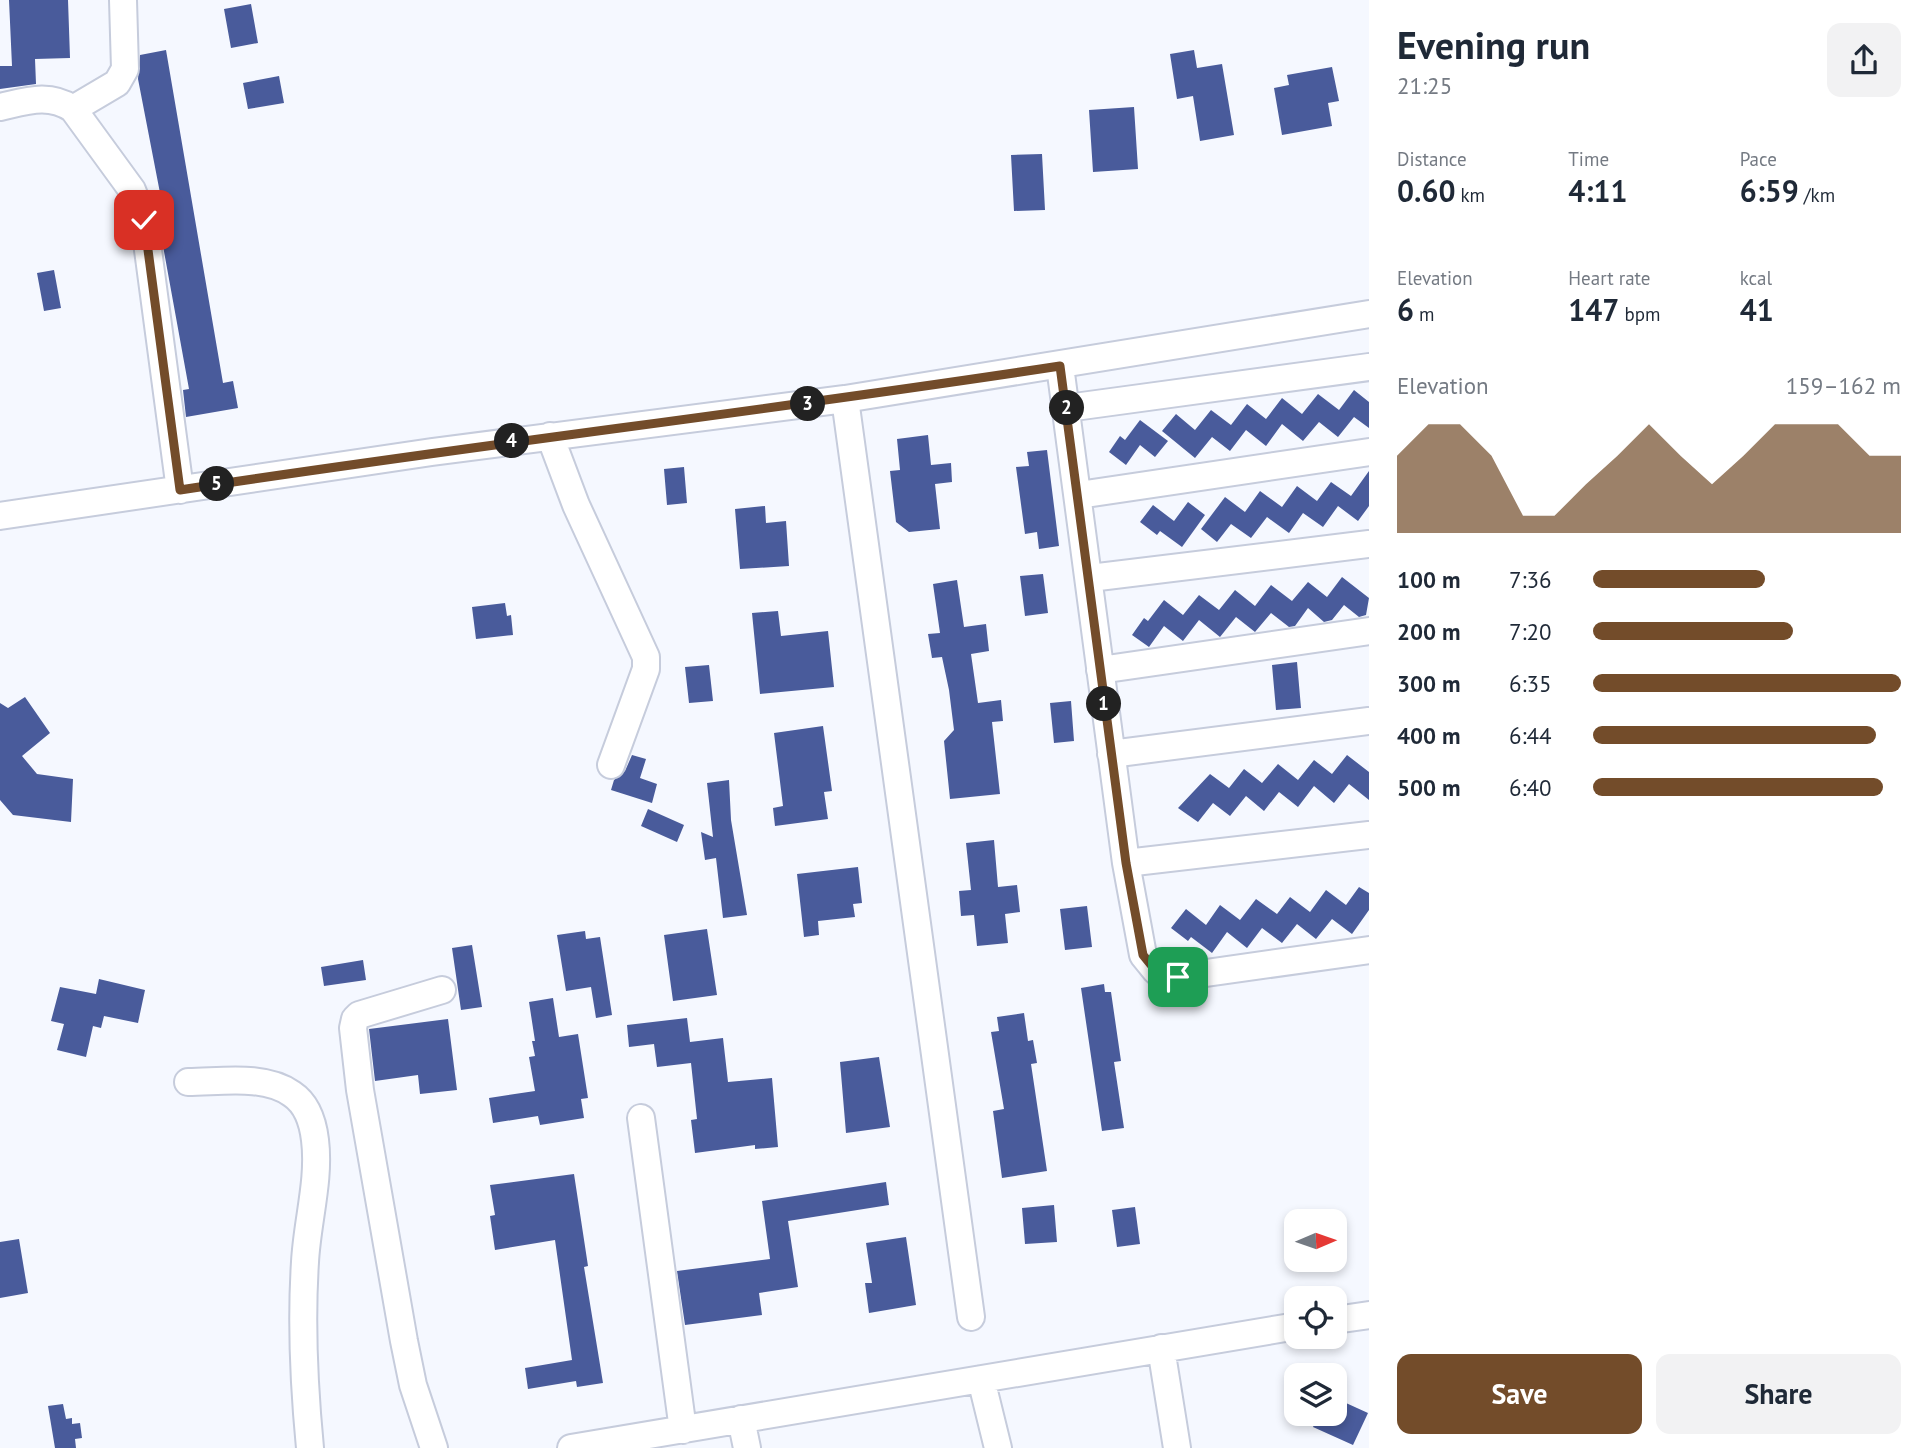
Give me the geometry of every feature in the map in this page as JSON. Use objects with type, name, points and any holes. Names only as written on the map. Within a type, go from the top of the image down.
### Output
[{"type":"street","points":[[73,109],[117,83],[125,69],[124,0]]},
{"type":"street","points":[[0,107],[44,98],[59,100],[73,109],[132,190],[144,220],[180,490]]},
{"type":"street","points":[[0,516],[550,436],[845,399],[1369,314]]},
{"type":"street","points":[[1060,366],[1126,863],[1143,955],[1156,971],[1166,976],[1178,977],[1369,950]]},
{"type":"street","points":[[1067,408],[1369,366]]},
{"type":"street","points":[[845,399],[971,1317]]},
{"type":"street","points":[[550,436],[576,505],[646,657],[646,669],[611,765]]},
{"type":"street","points":[[1079,495],[1369,452]]},
{"type":"street","points":[[1090,578],[1369,544]]},
{"type":"street","points":[[1100,670],[1369,631]]},
{"type":"street","points":[[1111,754],[1369,720]]},
{"type":"street","points":[[1126,863],[1369,835]]},
{"type":"street","points":[[434,1448],[413,1385],[404,1340],[360,1090],[353,1028],[359,1015],[442,990]]},
{"type":"street","points":[[188,1082],[266,1082],[293,1094],[308,1111],[315,1140],[315,1166],[305,1259],[302,1327],[310,1448]]},
{"type":"street","points":[[641,1118],[683,1430]]},
{"type":"street","points":[[1347,1318],[1369,1315]]},
{"type":"street","points":[[571,1448],[1284,1328]]},
{"type":"street","points":[[1161,1348],[1177,1448]]},
{"type":"street","points":[[981,1379],[998,1448]]},
{"type":"street","points":[[741,1419],[747,1448]]},
{"type":"building","points":[[9,0],[68,0],[70,58],[35,59],[36,84],[0,89],[0,66],[12,66]]},
{"type":"building","points":[[251,4],[258,43],[231,48],[224,9]]},
{"type":"building","points":[[166,50],[223,383],[233,381],[238,408],[186,417],[183,390],[189,389],[163,246],[161,225],[166,224],[138,79],[140,55]]},
{"type":"building","points":[[1194,50],[1197,68],[1222,64],[1234,135],[1200,141],[1193,96],[1177,99],[1170,54]]},
{"type":"building","points":[[1332,67],[1339,101],[1328,103],[1332,126],[1282,135],[1274,88],[1289,85],[1287,75]]},
{"type":"building","points":[[279,76],[284,103],[248,109],[243,83]]},
{"type":"building","points":[[1134,107],[1138,169],[1093,172],[1089,110]]},
{"type":"building","points":[[1042,154],[1045,210],[1014,211],[1011,155]]},
{"type":"building","points":[[54,270],[61,308],[44,311],[37,273]]},
{"type":"building","points":[[1354,390],[1369,402],[1369,428],[1354,417],[1338,437],[1319,422],[1303,441],[1282,424],[1266,446],[1246,430],[1230,451],[1212,437],[1195,458],[1162,431],[1176,414],[1195,430],[1211,410],[1231,425],[1247,404],[1266,419],[1282,398],[1302,414],[1318,394],[1339,410]]},
{"type":"building","points":[[1140,420],[1168,441],[1155,457],[1140,445],[1126,465],[1109,452],[1120,436],[1125,440]]},
{"type":"building","points":[[928,435],[931,465],[951,463],[952,482],[935,484],[940,529],[909,532],[896,522],[890,471],[900,470],[897,439]]},
{"type":"building","points":[[1047,450],[1059,546],[1039,549],[1037,532],[1025,534],[1016,467],[1029,466],[1027,452]]},
{"type":"building","points":[[684,467],[687,503],[667,505],[664,469]]},
{"type":"building","points":[[1369,471],[1369,506],[1358,521],[1338,506],[1323,527],[1303,513],[1289,533],[1267,517],[1251,538],[1231,524],[1217,542],[1201,529],[1225,497],[1245,512],[1260,491],[1282,507],[1297,486],[1317,501],[1331,482],[1351,496]]},
{"type":"building","points":[[1188,502],[1205,515],[1182,547],[1160,531],[1157,535],[1140,522],[1153,505],[1174,521]]},
{"type":"building","points":[[765,506],[766,523],[786,521],[789,566],[740,569],[735,509]]},
{"type":"building","points":[[1043,574],[1048,613],[1025,616],[1020,576]]},
{"type":"building","points":[[1342,577],[1369,598],[1366,615],[1359,617],[1344,605],[1332,620],[1324,622],[1308,608],[1295,626],[1289,627],[1271,613],[1255,632],[1236,617],[1220,637],[1199,620],[1183,641],[1164,626],[1149,647],[1132,635],[1144,618],[1148,621],[1164,600],[1183,615],[1199,595],[1219,610],[1235,590],[1255,606],[1271,585],[1292,601],[1308,582],[1327,597]]},
{"type":"building","points":[[957,580],[964,627],[986,624],[989,651],[971,654],[978,703],[1001,700],[1003,721],[992,722],[1000,794],[950,799],[944,741],[954,730],[949,690],[942,657],[932,658],[928,634],[940,633],[933,584]]},
{"type":"building","points":[[505,603],[507,616],[511,615],[513,635],[476,639],[472,607]]},
{"type":"building","points":[[778,611],[781,636],[828,631],[834,687],[760,694],[752,613]]},
{"type":"building","points":[[1297,662],[1301,708],[1276,710],[1272,665]]},
{"type":"building","points":[[709,665],[713,701],[689,703],[685,667]]},
{"type":"building","points":[[25,697],[50,733],[22,756],[37,774],[73,779],[71,822],[13,815],[0,800],[0,703],[8,708]]},
{"type":"building","points":[[1071,701],[1074,741],[1054,743],[1050,703]]},
{"type":"building","points":[[823,726],[832,791],[824,792],[828,819],[775,826],[773,808],[783,806],[774,733]]},
{"type":"building","points":[[632,755],[646,759],[640,778],[657,784],[652,803],[611,790],[614,780],[625,771]]},
{"type":"building","points":[[1347,755],[1369,772],[1369,800],[1349,784],[1334,803],[1314,786],[1298,807],[1279,792],[1264,811],[1246,796],[1230,816],[1213,803],[1198,822],[1178,808],[1210,774],[1229,788],[1244,769],[1262,783],[1278,764],[1298,780],[1314,760],[1332,774]]},
{"type":"building","points":[[729,780],[731,820],[747,915],[723,918],[716,858],[705,860],[701,832],[713,837],[707,783]]},
{"type":"building","points":[[648,809],[684,825],[677,842],[641,826]]},
{"type":"building","points":[[994,840],[998,887],[1017,885],[1020,912],[1005,914],[1008,943],[977,946],[974,915],[961,916],[959,891],[971,890],[966,843]]},
{"type":"building","points":[[858,867],[862,903],[853,904],[855,917],[818,921],[819,935],[804,937],[797,874]]},
{"type":"building","points":[[1359,887],[1369,893],[1369,910],[1352,934],[1332,919],[1316,939],[1297,924],[1282,943],[1262,928],[1247,948],[1227,932],[1212,953],[1191,937],[1188,941],[1171,928],[1186,909],[1206,925],[1220,905],[1240,920],[1256,899],[1277,914],[1290,897],[1310,912],[1326,890],[1346,905]]},
{"type":"building","points":[[1087,906],[1092,947],[1065,950],[1060,909]]},
{"type":"building","points":[[707,929],[717,995],[673,1001],[664,935]]},
{"type":"building","points":[[585,931],[586,939],[600,937],[612,1015],[596,1018],[591,987],[566,991],[557,935]]},
{"type":"building","points":[[472,945],[482,1007],[461,1010],[452,948]]},
{"type":"building","points":[[363,960],[366,980],[324,986],[321,967]]},
{"type":"building","points":[[99,979],[145,990],[138,1023],[104,1016],[101,1028],[93,1026],[86,1057],[57,1050],[64,1024],[51,1021],[60,987],[96,994]]},
{"type":"building","points":[[1104,984],[1105,992],[1111,992],[1121,1061],[1114,1062],[1124,1128],[1102,1131],[1081,988]]},
{"type":"building","points":[[553,998],[559,1037],[578,1034],[588,1098],[581,1099],[584,1118],[540,1125],[538,1116],[493,1123],[489,1098],[535,1091],[529,1057],[535,1056],[532,1041],[535,1041],[529,1002]]},
{"type":"building","points":[[1024,1013],[1028,1041],[1033,1040],[1037,1063],[1031,1064],[1047,1171],[1002,1178],[993,1111],[1004,1109],[991,1032],[999,1031],[997,1017]]},
{"type":"building","points":[[687,1018],[690,1042],[723,1038],[728,1082],[772,1078],[778,1147],[755,1149],[755,1145],[695,1153],[691,1120],[697,1119],[691,1063],[657,1067],[654,1044],[629,1047],[627,1025]]},
{"type":"building","points":[[448,1019],[457,1090],[420,1094],[418,1075],[375,1081],[369,1029]]},
{"type":"building","points":[[879,1057],[890,1127],[846,1133],[840,1062]]},
{"type":"building","points":[[574,1174],[588,1266],[584,1267],[603,1383],[577,1387],[576,1381],[528,1389],[525,1368],[572,1360],[555,1240],[495,1250],[490,1216],[495,1215],[490,1185]]},
{"type":"building","points":[[886,1182],[889,1205],[788,1221],[798,1287],[759,1293],[762,1315],[685,1325],[677,1271],[770,1259],[762,1201]]},
{"type":"building","points":[[1054,1205],[1057,1242],[1025,1244],[1022,1208]]},
{"type":"building","points":[[1135,1207],[1140,1244],[1117,1247],[1112,1210]]},
{"type":"building","points":[[906,1237],[916,1305],[869,1313],[865,1283],[872,1283],[866,1243]]},
{"type":"building","points":[[19,1239],[28,1293],[0,1298],[0,1242]]},
{"type":"building","points":[[1347,1403],[1368,1413],[1353,1445],[1313,1427],[1347,1426]]},
{"type":"building","points":[[63,1404],[66,1419],[72,1418],[72,1424],[80,1423],[82,1438],[75,1439],[76,1448],[55,1448],[48,1406]]},
{"type":"route","points":[[144,220],[180,490],[432,452],[845,399],[1060,366],[1126,863],[1143,955],[1156,971],[1166,976],[1178,977]]}]
